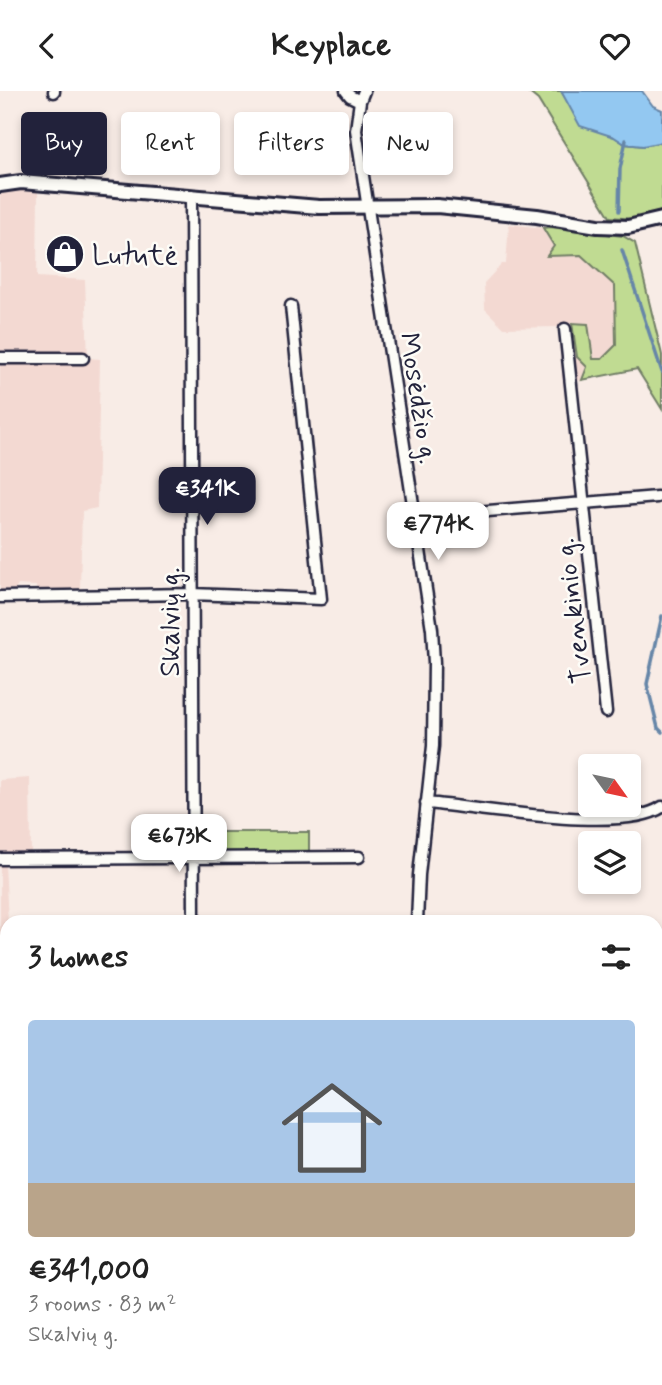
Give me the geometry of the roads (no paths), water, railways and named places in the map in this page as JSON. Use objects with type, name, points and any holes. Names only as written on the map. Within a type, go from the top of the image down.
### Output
[{"type":"street","points":[[346,91],[350,96],[362,96]]},
{"type":"street","name":"Mosėdžio g.","points":[[362,96],[356,131],[432,629],[433,746],[418,915]]},
{"type":"street","points":[[0,175],[21,182]]},
{"type":"street","points":[[0,185],[21,182],[319,207],[436,206],[537,216],[598,226],[628,227],[662,219]]},
{"type":"street","name":"Skalvių g.","points":[[191,195],[194,915]]},
{"type":"street","points":[[0,597],[191,594],[321,599],[291,306]]},
{"type":"street","name":"Tvenkinio g.","points":[[565,329],[606,712]]},
{"type":"street","points":[[0,358],[83,358]]},
{"type":"street","name":"Tvenkinio g.","points":[[416,517],[657,497]]},
{"type":"street","points":[[426,803],[539,816],[609,819],[648,814],[662,807]]},
{"type":"street","points":[[0,859],[359,857]]},
{"type":"water","points":[[561,91],[642,91],[653,106],[662,110],[662,142],[643,146],[625,144],[614,137],[580,126]]},
{"type":"waterway","points":[[619,211],[620,169],[626,140]]},
{"type":"waterway","points":[[622,250],[662,372]]},
{"type":"waterway","points":[[662,616],[647,684],[658,728],[662,732]]},
{"type":"place","name":"Lututė","points":[[65,254]]}]
